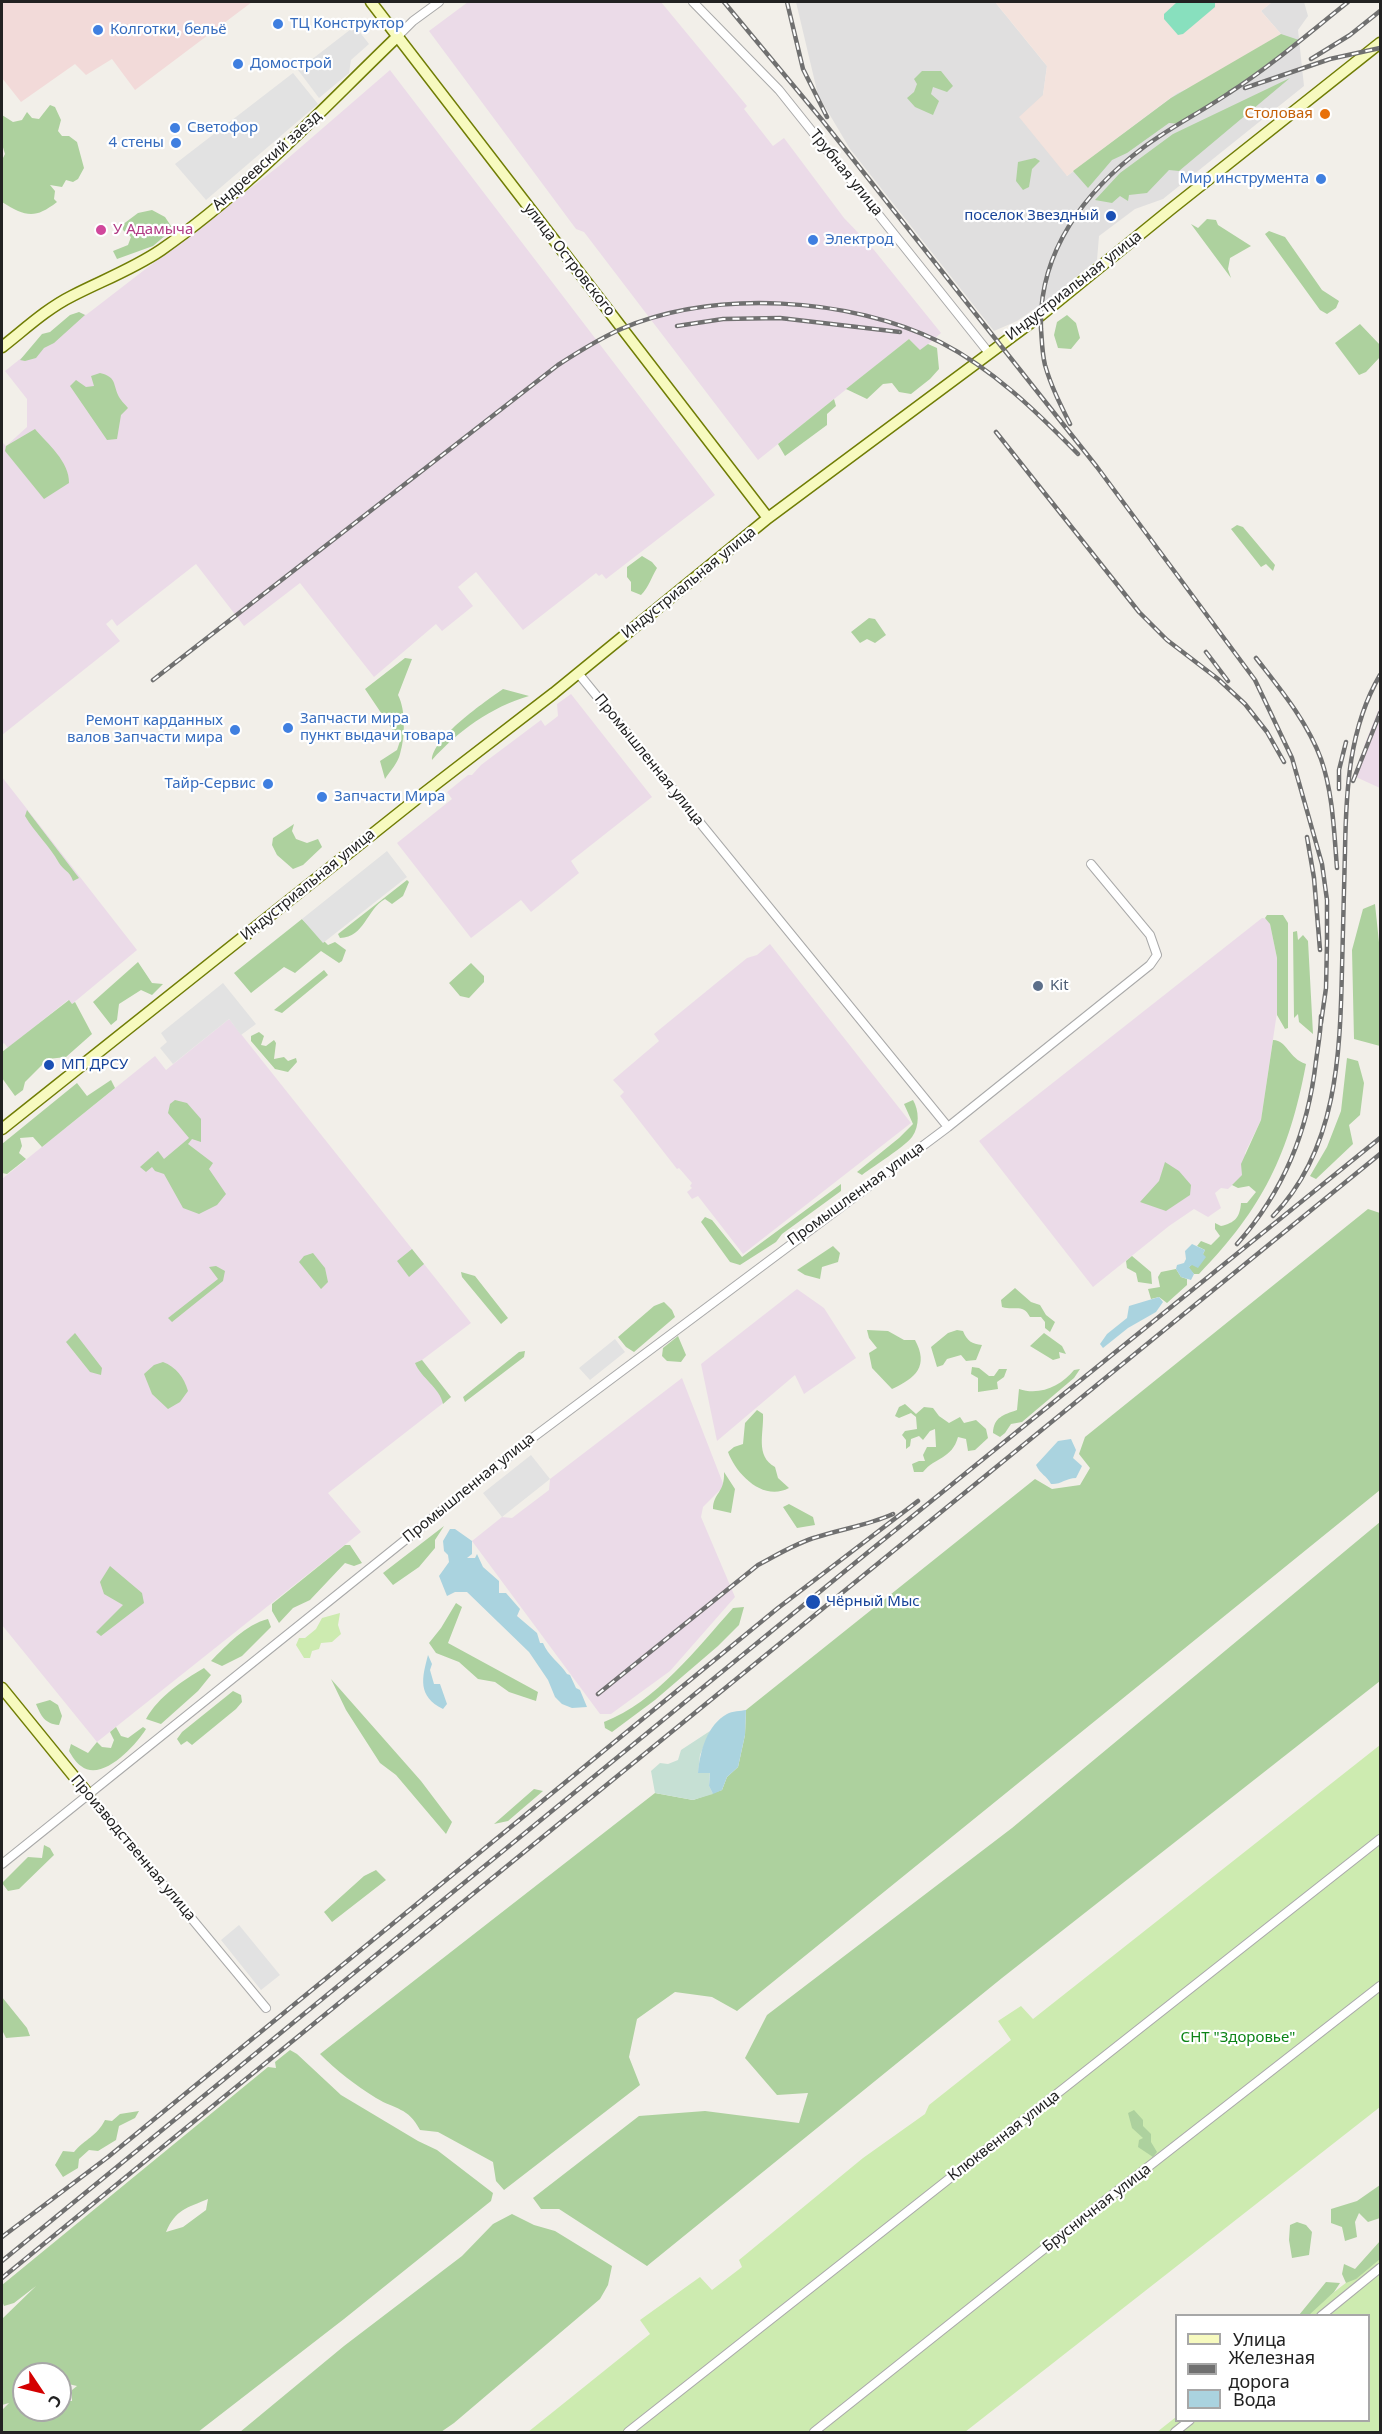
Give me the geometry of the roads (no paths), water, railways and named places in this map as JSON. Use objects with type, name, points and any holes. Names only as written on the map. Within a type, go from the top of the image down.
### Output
[{"type":"main road","name":"улица Островского","points":[[371,2],[768,518]]},
{"type":"main road","name":"Андреевский заезд","points":[[2,347],[69,297],[129,269],[160,251],[218,207],[264,167],[398,36]]},
{"type":"main road","name":"Индустриальная улица","points":[[2,1129],[578,673],[768,518],[1041,315],[1380,43]]},
{"type":"main road","name":"Производственная улица","points":[[2,1688],[89,1795]]},
{"type":"street","points":[[398,36],[413,21],[439,2]]},
{"type":"street","name":"Трубная улица","points":[[693,2],[779,90],[989,353]]},
{"type":"street","name":"Промышленная улица","points":[[578,673],[948,1127]]},
{"type":"street","name":"Промышленная улица","points":[[2,1864],[527,1442],[948,1127],[1150,965],[1157,955],[1150,935],[1091,864]]},
{"type":"street","name":"Производственная улица","points":[[89,1795],[266,2008]]},
{"type":"street","name":"Клюквенная улица","points":[[628,2433],[1380,1839]]},
{"type":"street","name":"Брусничная улица","points":[[814,2433],[1098,2206],[1380,1986]]},
{"type":"street","points":[[1323,2314],[1380,2268]]},
{"type":"street","points":[[1175,2433],[1189,2422]]},
{"type":"water","points":[[1192,1244],[1205,1250],[1203,1254],[1206,1257],[1198,1268],[1192,1265],[1189,1267],[1194,1274],[1191,1280],[1181,1277],[1176,1269],[1177,1265],[1184,1263],[1185,1251]]},
{"type":"water","points":[[1159,1297],[1163,1302],[1156,1312],[1128,1328],[1103,1348],[1100,1344],[1107,1334],[1127,1318],[1129,1306]]},
{"type":"water","points":[[1071,1439],[1076,1450],[1073,1458],[1082,1466],[1076,1478],[1051,1484],[1036,1465],[1058,1441]]},
{"type":"water","points":[[450,1529],[455,1529],[472,1541],[472,1554],[467,1558],[475,1558],[477,1554],[483,1567],[499,1581],[499,1593],[506,1593],[520,1609],[517,1616],[537,1633],[540,1643],[543,1643],[551,1656],[570,1675],[587,1707],[572,1708],[562,1704],[555,1697],[548,1680],[529,1652],[467,1592],[455,1592],[447,1596],[439,1576],[449,1562],[443,1541]]},
{"type":"water","points":[[428,1655],[432,1664],[430,1670],[434,1684],[440,1684],[447,1704],[443,1709],[435,1704],[425,1692],[423,1679]]},
{"type":"water","points":[[746,1710],[745,1735],[738,1767],[727,1777],[722,1790],[713,1794],[709,1786],[710,1773],[698,1773],[706,1739],[720,1719],[729,1713]]},
{"type":"railway","points":[[724,2],[822,120],[1097,467],[1255,680],[1292,758],[1322,864],[1327,900],[1327,943],[1326,988],[1321,1023]]},
{"type":"railway","points":[[787,2],[803,69],[827,117]]},
{"type":"railway","points":[[1070,424],[1045,365],[1041,329],[1042,301],[1048,274],[1069,226],[1103,183],[1144,147],[1245,83],[1348,2]]},
{"type":"railway","points":[[1311,59],[1350,35],[1380,11]]},
{"type":"railway","points":[[1245,88],[1330,59],[1380,48]]},
{"type":"railway","points":[[153,680],[558,365],[621,329],[658,316],[698,308],[739,304],[782,304],[865,315],[904,327],[940,342],[996,378],[1014,392],[1078,454]]},
{"type":"railway","points":[[677,326],[723,319],[780,318],[900,332]]},
{"type":"railway","points":[[996,432],[1139,612],[1167,640],[1218,679],[1245,704],[1267,732],[1284,762]]},
{"type":"railway","points":[[1206,652],[1228,681]]},
{"type":"railway","points":[[1256,658],[1301,719],[1321,759],[1331,799],[1337,868]]},
{"type":"railway","points":[[1273,1216],[1294,1190],[1310,1162],[1331,1100],[1341,1002],[1348,782],[1362,716],[1380,675]]},
{"type":"railway","points":[[1353,781],[1380,713]]},
{"type":"railway","points":[[1339,789],[1339,770],[1346,742]]},
{"type":"railway","points":[[1307,837],[1314,878],[1320,950]]},
{"type":"railway","points":[[1237,1244],[1254,1224],[1281,1181],[1300,1136],[1312,1087],[1321,1016]]},
{"type":"railway","points":[[2,2261],[872,1549],[1380,1138]]},
{"type":"railway","points":[[2,2278],[1380,1154]]},
{"type":"railway","points":[[2,2237],[108,2157],[778,1608],[918,1501]]},
{"type":"railway","points":[[598,1694],[758,1565],[809,1540],[893,1514]]},
{"type":"place","name":"ТЦ Конструктор","points":[[278,24]]},
{"type":"place","name":"Колготки, бельё","points":[[98,30]]},
{"type":"place","name":"Домострой","points":[[238,64]]},
{"type":"place","name":"Столовая","points":[[1325,114]]},
{"type":"place","name":"Светофор","points":[[175,128]]},
{"type":"place","name":"4 стены","points":[[176,143]]},
{"type":"place","name":"Мир инструмента","points":[[1321,179]]},
{"type":"place","name":"поселок Звездный","points":[[1111,216]]},
{"type":"place","name":"У Адамыча","points":[[101,230]]},
{"type":"place","name":"Электрод","points":[[813,240]]},
{"type":"place","name":"Запчасти мира пункт выдачи товара","points":[[288,728]]},
{"type":"place","name":"Ремонт карданных валов Запчасти мира","points":[[235,730]]},
{"type":"place","name":"Тайр-Сервис","points":[[268,784]]},
{"type":"place","name":"Запчасти Мира","points":[[322,797]]},
{"type":"place","name":"Kit","points":[[1038,986]]},
{"type":"place","name":"МП ДРСУ","points":[[49,1065]]},
{"type":"place","name":"Чёрный Мыс","points":[[813,1602]]},
{"type":"park label","name":"СНТ \"Здоровье\"","points":[[1238,2038]]}]
